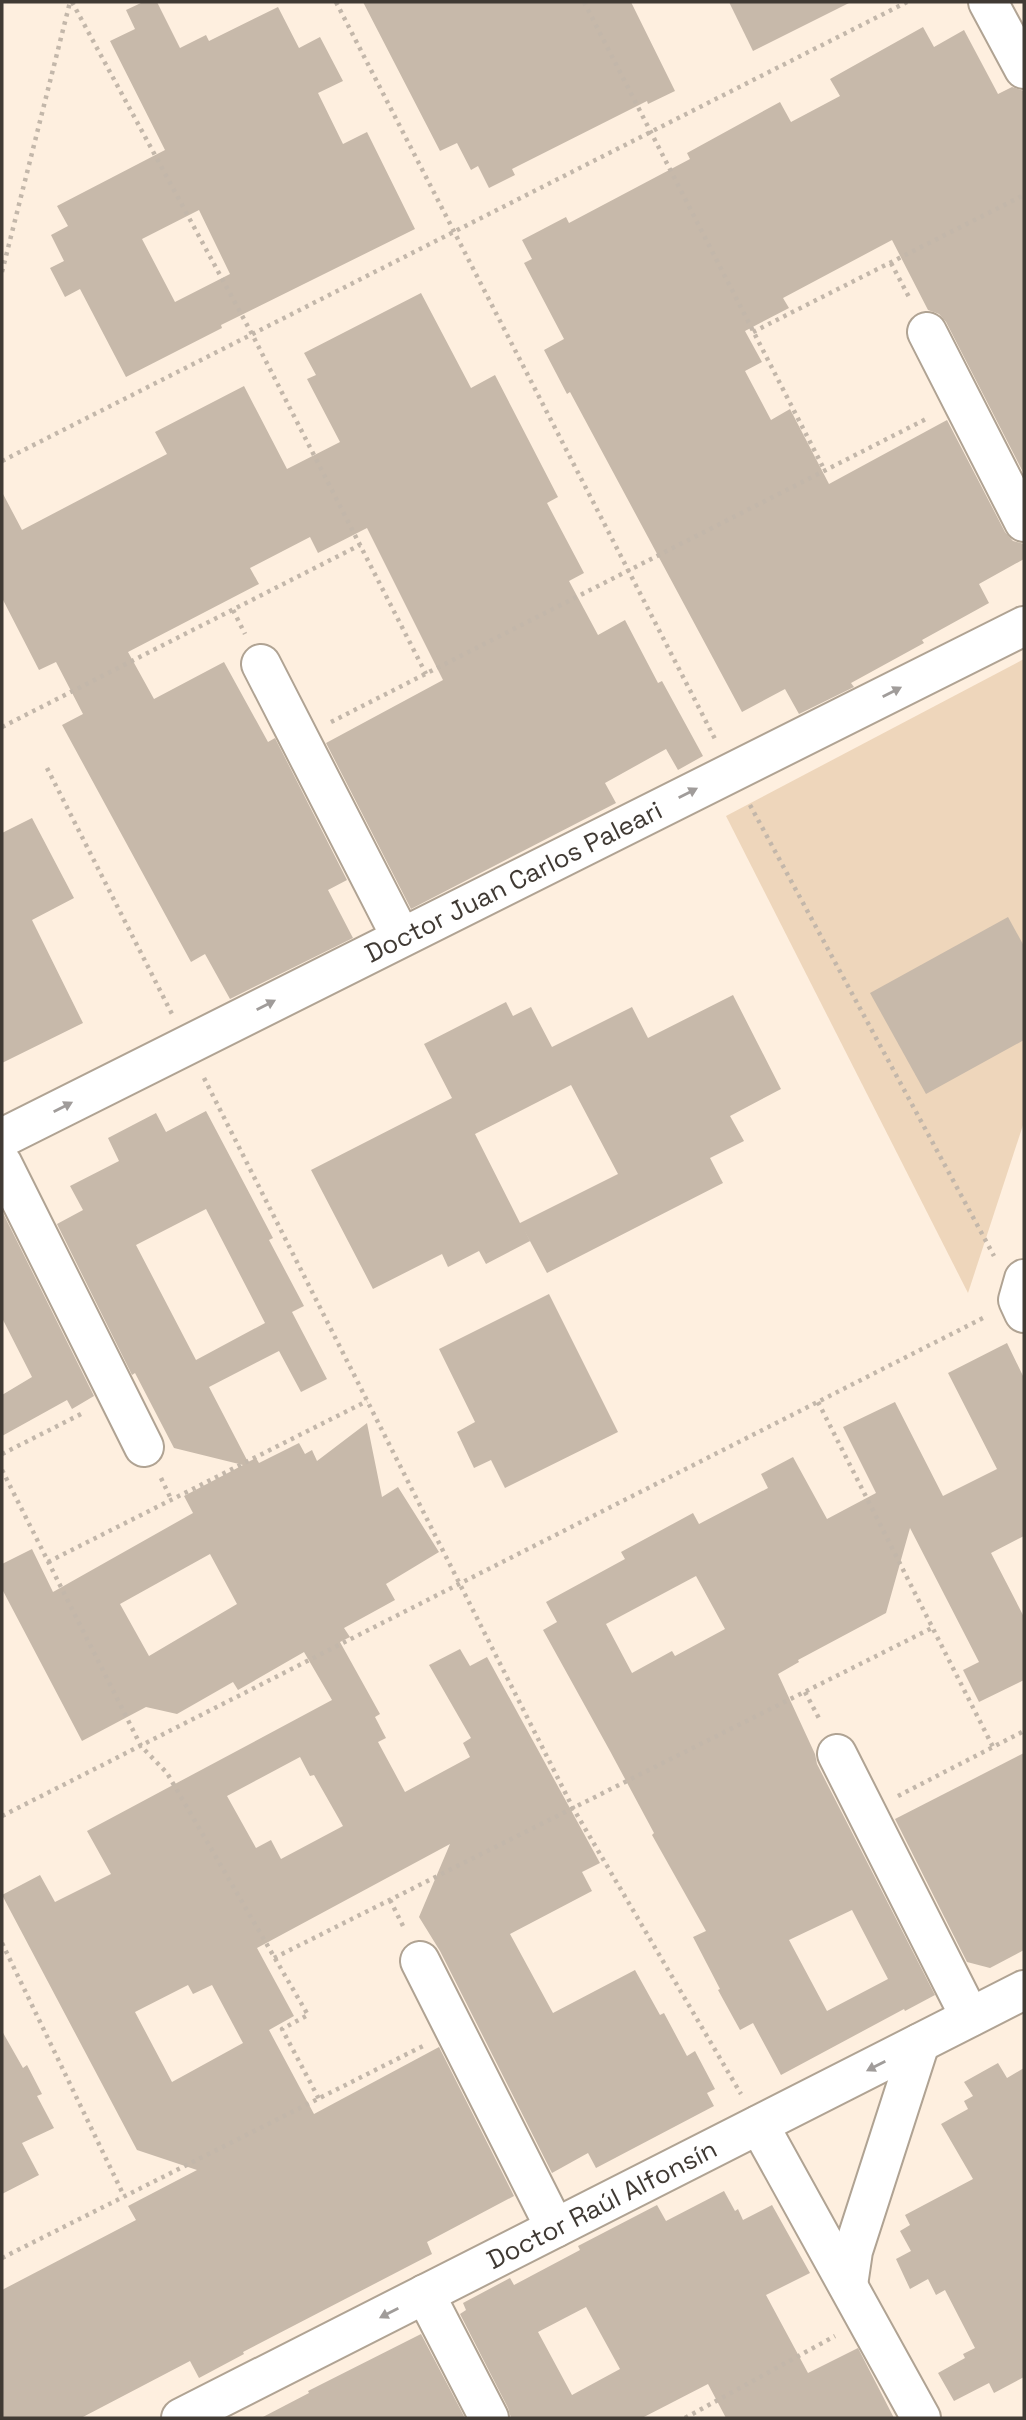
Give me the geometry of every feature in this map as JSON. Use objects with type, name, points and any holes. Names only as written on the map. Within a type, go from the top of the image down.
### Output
[{"type":"street","points":[[988,2],[1024,69]]},
{"type":"street","points":[[927,332],[1024,522]]},
{"type":"street","name":"Doctor Juan Carlos Paleari","points":[[2,1138],[1024,626]]},
{"type":"street","points":[[261,664],[401,937]]},
{"type":"street","points":[[2,1163],[145,1447]]},
{"type":"street","points":[[837,1754],[971,2017]]},
{"type":"street","points":[[420,1961],[555,2228]]},
{"type":"street","name":"Doctor Raúl Alfonsín","points":[[181,2418],[1024,1990]]},
{"type":"street","points":[[848,2284],[853,2251],[920,2043]]},
{"type":"street","points":[[759,2125],[921,2418]]},
{"type":"street","points":[[425,2294],[489,2418]]},
{"type":"path","points":[[2,272],[71,2]]},
{"type":"path","points":[[71,2],[251,334],[426,674]]},
{"type":"path","points":[[2,1816],[1022,1297],[732,772],[336,2]]},
{"type":"path","points":[[584,2],[825,471]]},
{"type":"path","points":[[2,461],[907,2]]},
{"type":"path","points":[[753,332],[1024,195]]},
{"type":"path","points":[[299,739],[962,401]]},
{"type":"path","points":[[2,727],[360,545]]},
{"type":"path","points":[[47,768],[573,1808],[759,2125]]},
{"type":"path","points":[[2,1454],[118,1395]]},
{"type":"path","points":[[48,1562],[368,1401]]},
{"type":"path","points":[[818,1402],[993,1747]]},
{"type":"path","points":[[2,1470],[141,1746],[166,1773],[308,2015],[282,2029],[319,2099]]},
{"type":"path","points":[[274,1958],[932,1628]]},
{"type":"path","points":[[866,1812],[1024,1731]]},
{"type":"path","points":[[2,1943],[124,2196]]},
{"type":"path","points":[[2,2258],[456,2030]]},
{"type":"path","points":[[685,2418],[867,2319]]},
{"type":"shaded area","points":[[1024,659],[1024,1122],[968,1293],[726,816]]},
{"type":"building","points":[[143,2],[157,2],[180,48],[206,35],[209,41],[278,7],[299,48],[320,37],[343,81],[318,93],[343,144],[367,132],[415,229],[221,325],[222,328],[126,377],[80,289],[65,297],[50,268],[64,261],[51,235],[68,226],[57,206],[165,150],[110,41],[135,29],[126,10]],"holes":[[[199,210],[230,274],[175,302],[142,239]]]},
{"type":"building","points":[[363,2],[631,2],[675,91],[648,104],[647,101],[512,169],[515,175],[489,188],[478,166],[471,170],[457,143],[440,151]]},
{"type":"building","points":[[729,2],[851,2],[753,51]]},
{"type":"building","points":[[923,27],[934,47],[964,30],[998,94],[1012,87],[1024,91],[1024,474],[946,322],[939,314],[928,310],[892,240],[783,298],[789,308],[745,331],[762,362],[745,371],[771,420],[790,409],[829,484],[947,420],[1005,532],[1013,541],[1024,544],[1024,559],[979,584],[989,603],[851,683],[854,687],[799,714],[785,689],[742,712],[570,392],[567,394],[544,350],[564,339],[524,263],[532,259],[522,240],[566,217],[569,223],[690,159],[687,153],[780,102],[791,122],[840,96],[830,79]]},
{"type":"building","points":[[421,293],[471,388],[495,375],[558,497],[547,503],[584,573],[569,581],[598,635],[625,620],[658,683],[662,681],[703,756],[678,770],[666,749],[605,783],[616,803],[411,909],[326,743],[443,680],[367,528],[318,553],[310,537],[250,568],[259,584],[128,652],[154,699],[224,662],[268,742],[275,738],[347,880],[328,890],[353,938],[230,999],[205,954],[191,962],[62,725],[83,714],[56,662],[39,670],[2,598],[2,492],[22,530],[167,454],[155,432],[244,386],[287,469],[340,442],[307,379],[316,375],[304,353]]},
{"type":"building","points":[[32,818],[74,898],[32,920],[83,1023],[2,1063],[2,833]]},
{"type":"building","points":[[1008,917],[1024,946],[1024,1040],[926,1094],[870,993]]},
{"type":"building","points":[[733,995],[781,1089],[730,1116],[744,1141],[710,1158],[723,1183],[547,1273],[530,1241],[486,1264],[479,1251],[448,1267],[442,1254],[373,1289],[311,1170],[452,1098],[424,1044],[506,1002],[513,1016],[531,1007],[552,1047],[632,1007],[648,1038]],"holes":[[[571,1085],[618,1174],[520,1223],[475,1134]]]},
{"type":"building","points":[[206,1111],[273,1238],[269,1240],[304,1306],[292,1312],[327,1379],[301,1392],[279,1351],[209,1387],[248,1462],[256,1458],[259,1463],[299,1443],[305,1454],[312,1450],[317,1461],[367,1423],[382,1497],[398,1487],[439,1552],[386,1584],[395,1600],[344,1628],[350,1637],[340,1642],[380,1714],[375,1717],[386,1738],[378,1742],[405,1792],[470,1757],[463,1743],[471,1738],[429,1665],[460,1649],[470,1666],[487,1657],[600,1863],[582,1872],[592,1891],[510,1934],[553,2013],[635,1970],[660,2015],[664,2013],[687,2056],[695,2051],[715,2089],[707,2093],[714,2106],[596,2168],[588,2153],[552,2173],[440,1951],[419,1917],[450,1844],[257,1948],[294,2016],[269,2030],[314,2114],[439,2047],[514,2196],[427,2242],[432,2254],[243,2352],[244,2354],[199,2378],[190,2361],[81,2418],[2,2418],[2,2290],[136,2220],[128,2206],[197,2170],[137,2150],[2,1895],[40,1875],[55,1902],[111,1874],[87,1831],[332,1700],[304,1652],[238,1690],[233,1682],[177,1714],[146,1707],[82,1741],[2,1589],[2,1564],[32,1549],[53,1592],[193,1513],[184,1496],[243,1465],[174,1448],[135,1373],[132,1375],[57,1224],[83,1210],[70,1186],[119,1161],[108,1138],[156,1113],[166,1132]],"holes":[[[206,1209],[265,1323],[196,1360],[136,1245]],[[210,1554],[237,1604],[149,1656],[120,1604]],[[300,1757],[310,1776],[314,1775],[343,1826],[281,1859],[271,1840],[256,1848],[227,1796]],[[188,1985],[193,1994],[212,1985],[243,2043],[172,2082],[135,2012]]]},
{"type":"building","points":[[2,1211],[94,1396],[72,1409],[67,1400],[2,1436],[2,1395],[32,1377],[2,1318]]},
{"type":"building","points":[[549,1294],[618,1432],[505,1488],[491,1460],[474,1468],[457,1432],[475,1422],[439,1349]]},
{"type":"building","points":[[1007,1343],[1024,1378],[1024,1536],[991,1553],[1024,1617],[1024,1680],[979,1702],[963,1670],[979,1662],[910,1528],[886,1613],[798,1660],[799,1662],[778,1674],[815,1754],[817,1764],[935,1995],[781,2075],[753,2023],[740,2030],[718,1990],[720,1989],[693,1937],[706,1931],[543,1630],[557,1622],[546,1602],[625,1559],[621,1552],[693,1513],[699,1524],[768,1488],[761,1474],[793,1457],[827,1519],[876,1493],[843,1427],[895,1402],[943,1496],[997,1469],[948,1373]],"holes":[[[696,1576],[725,1629],[675,1656],[672,1651],[632,1673],[606,1624]],[[852,1910],[888,1979],[827,2011],[789,1940]]]},
{"type":"building","points":[[1024,1753],[1024,1950],[990,1968],[967,1962],[895,1819]]},
{"type":"building","points":[[2,2031],[23,2068],[27,2065],[42,2094],[37,2096],[54,2128],[22,2143],[39,2175],[2,2194]]},
{"type":"building","points":[[998,2063],[1007,2078],[1024,2068],[1024,2377],[994,2393],[989,2383],[954,2401],[938,2373],[965,2358],[963,2354],[975,2348],[945,2290],[936,2295],[928,2279],[910,2289],[896,2259],[911,2251],[900,2231],[910,2225],[905,2215],[973,2179],[941,2124],[968,2109],[964,2101],[973,2096],[964,2082]]},
{"type":"building","points":[[724,2191],[743,2220],[772,2205],[810,2273],[766,2295],[808,2373],[858,2348],[894,2418],[726,2418],[708,2384],[642,2418],[511,2418],[460,2314],[466,2310],[463,2303],[510,2278],[514,2285],[580,2250],[578,2246],[657,2205],[666,2221]],"holes":[[[586,2307],[620,2369],[572,2395],[538,2332]]]},
{"type":"building","points":[[421,2334],[465,2418],[261,2418],[309,2393],[308,2391]]}]
